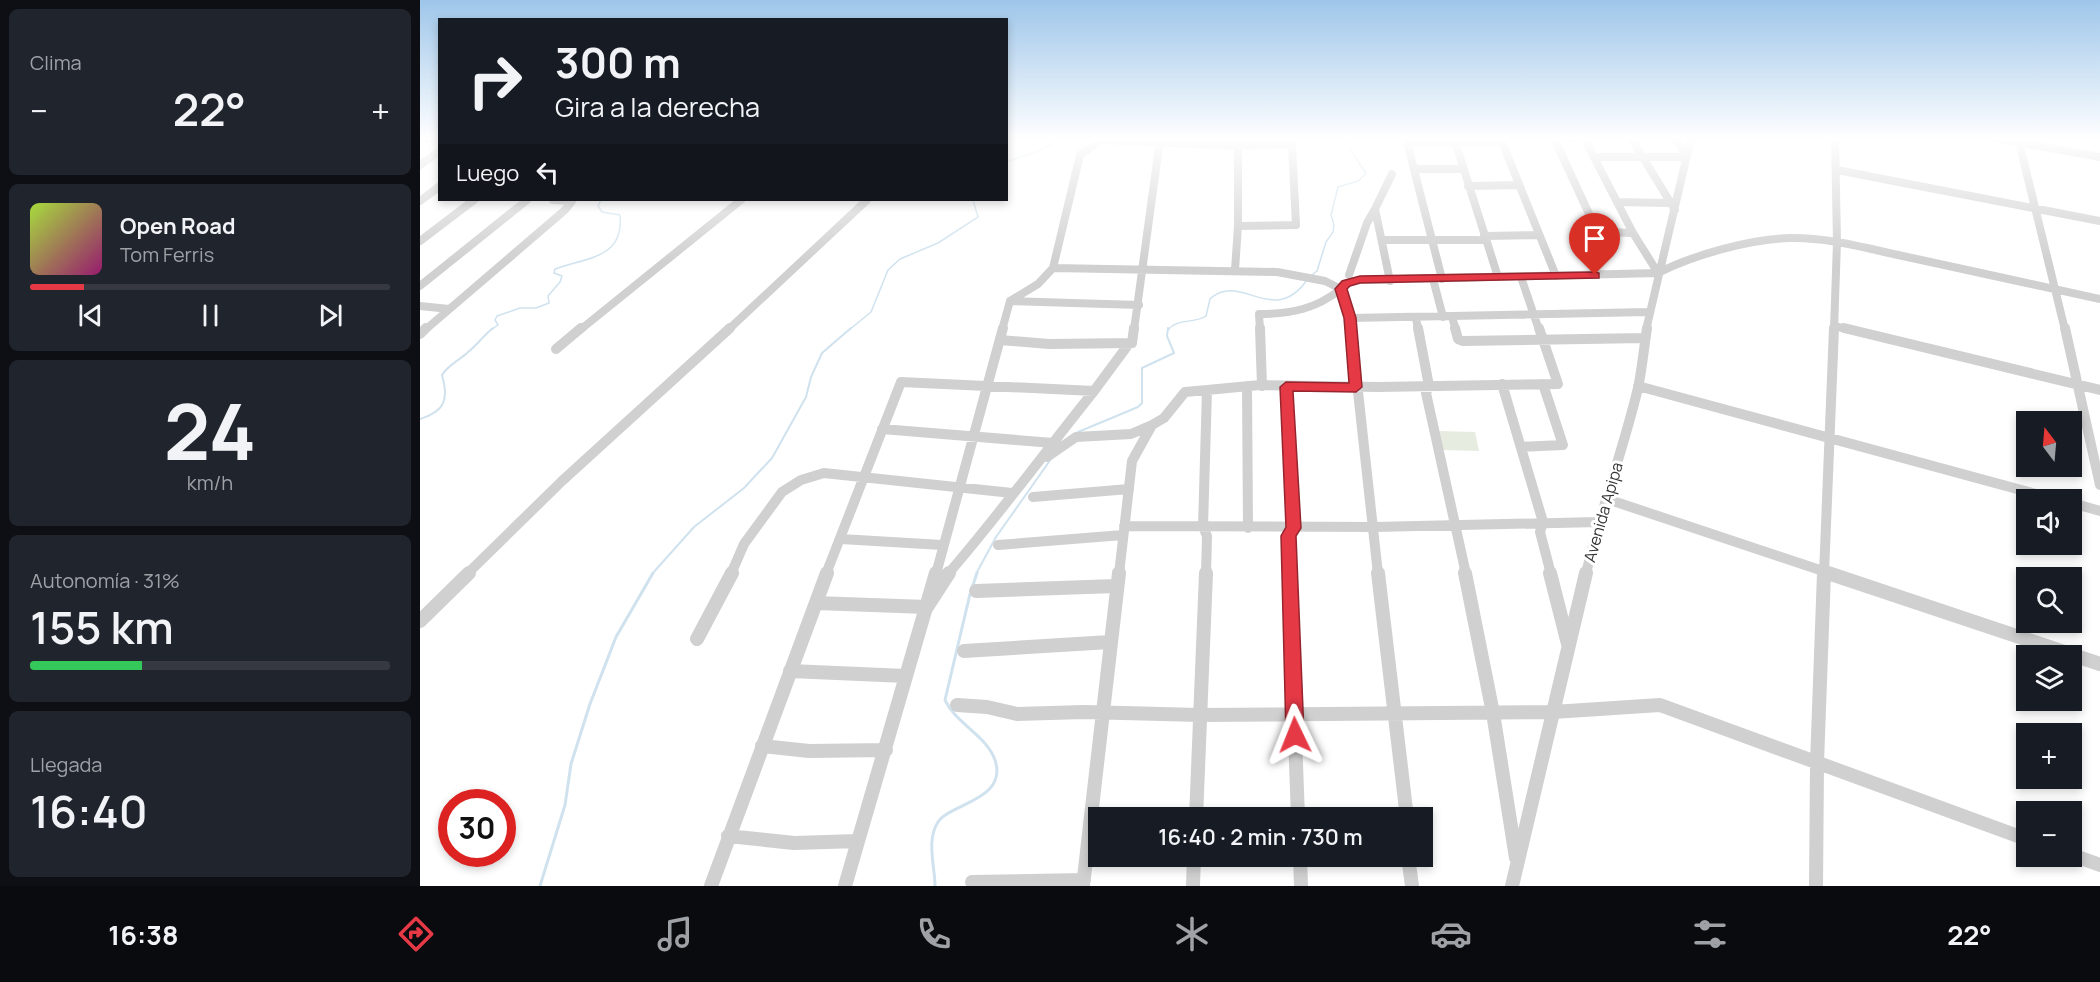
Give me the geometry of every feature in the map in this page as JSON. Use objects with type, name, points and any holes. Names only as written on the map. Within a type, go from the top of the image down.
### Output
[{"type":"street","points":[[845,886],[927,607],[1010,301],[1038,284],[1053,268],[1074,179]]},
{"type":"street","points":[[927,607],[948,574],[985,532],[1012,493],[1133,340],[1155,179]]},
{"type":"street","points":[[1235,270],[1238,179]]},
{"type":"street","points":[[1238,225],[1277,227],[1296,225],[1294,179]]},
{"type":"street","points":[[1349,275],[1367,223],[1389,179]]},
{"type":"street","points":[[1417,179],[1448,317],[1459,340],[1645,338]]},
{"type":"street","points":[[1466,179],[1498,277]]},
{"type":"street","points":[[1517,179],[1556,276]]},
{"type":"street","points":[[1573,179],[1596,229],[1633,233]]},
{"type":"street","points":[[1606,179],[1633,233],[1658,273]]},
{"type":"street","points":[[1656,179],[1672,206]]},
{"type":"street","name":"Avenida Apipa","points":[[1512,886],[1598,522],[1607,499],[1638,386],[1649,312],[1672,206],[1680,179]]},
{"type":"street","points":[[1816,886],[1817,763],[1838,242],[1837,179]]},
{"type":"street","points":[[1885,179],[2100,221]]},
{"type":"street","points":[[2027,179],[2079,385],[2100,485]]},
{"type":"street","points":[[1468,186],[1519,185]]},
{"type":"street","points":[[420,188],[438,189]]},
{"type":"street","points":[[420,201],[438,189]]},
{"type":"street","points":[[420,241],[473,201]]},
{"type":"street","points":[[420,286],[526,201]]},
{"type":"street","points":[[420,334],[565,210],[572,201]]},
{"type":"street","points":[[556,349],[740,201]]},
{"type":"street","points":[[420,621],[561,481],[794,270],[866,201]]},
{"type":"street","points":[[1618,202],[1672,206]]},
{"type":"street","points":[[1375,209],[1390,281]]},
{"type":"street","points":[[1382,240],[1432,241],[1539,235]]},
{"type":"street","points":[[1262,386],[1259,314],[1297,313],[1329,299],[1346,283],[1353,281],[1658,273],[1681,261],[1769,240],[1791,238],[1838,242],[2100,299]]},
{"type":"street","points":[[1053,268],[1235,270],[1313,277],[1328,280],[1341,289],[1350,318],[1356,387],[1406,807]]},
{"type":"street","points":[[1030,471],[1070,439],[1131,434],[1152,425],[1164,418],[1185,392],[1247,386],[1558,384],[1521,277]]},
{"type":"street","points":[[1010,301],[1139,305]]},
{"type":"street","points":[[420,306],[449,309]]},
{"type":"street","points":[[1350,318],[1649,312]]},
{"type":"street","points":[[1416,318],[1429,386],[1426,393],[1453,524],[1457,530],[1493,712],[1517,864]]},
{"type":"street","points":[[1834,326],[2100,390]]},
{"type":"street","points":[[1000,340],[1049,344],[1128,345]]},
{"type":"street","points":[[711,886],[862,478],[901,382],[1094,391]]},
{"type":"street","points":[[1502,384],[1543,522],[1540,532],[1568,647]]},
{"type":"street","points":[[1521,447],[1563,445],[1543,384]]},
{"type":"street","points":[[1247,386],[1248,528]]},
{"type":"street","points":[[1638,386],[2017,489]]},
{"type":"street","points":[[1286,387],[1294,528],[1288,536],[1298,807]]},
{"type":"street","points":[[1196,807],[1207,536],[1203,527],[1207,390]]},
{"type":"street","points":[[972,882],[1084,883],[1132,460],[1152,425]]},
{"type":"street","points":[[882,429],[1053,443]]},
{"type":"street","points":[[697,639],[735,567],[744,544],[782,492],[801,480],[818,474],[1012,493]]},
{"type":"street","points":[[1033,497],[1129,489]]},
{"type":"street","points":[[1607,499],[1825,574],[2100,664]]},
{"type":"street","points":[[2082,506],[2100,511]]},
{"type":"street","points":[[998,545],[1124,531],[1203,527],[1374,527],[1598,522]]},
{"type":"street","points":[[840,539],[942,545]]},
{"type":"street","points":[[976,591],[1116,586]]},
{"type":"street","points":[[816,603],[927,607]]},
{"type":"street","points":[[964,651],[1110,642]]},
{"type":"street","points":[[790,671],[906,676]]},
{"type":"street","points":[[957,705],[987,707],[1017,714],[1084,712],[1200,715],[1553,712],[1660,705],[2016,835]]},
{"type":"street","points":[[762,747],[819,751],[886,750]]},
{"type":"street","points":[[728,836],[794,843],[858,841]]},
{"type":"street","points":[[2082,859],[2100,865]]},
{"type":"street","points":[[1193,886],[1194,867]]},
{"type":"street","points":[[1300,867],[1301,886]]},
{"type":"street","points":[[1409,867],[1412,886]]},
{"type":"shaded area","points":[[1439,431],[1475,432],[1479,451],[1442,450]]},
{"type":"waterway","points":[[1311,276],[1317,271],[1326,242],[1333,232],[1334,225],[1331,215],[1338,187],[1360,179]]},
{"type":"waterway","points":[[491,330],[498,325],[495,320],[497,316],[520,308],[536,308],[549,303],[548,296],[560,282],[562,276],[554,273],[555,269],[591,258],[610,248],[620,229],[620,215],[602,212],[598,206],[600,201]]},
{"type":"waterway","points":[[849,330],[871,312],[888,270],[900,259],[938,243],[978,217],[973,201]]},
{"type":"waterway","points":[[1168,330],[1181,322],[1206,316],[1210,299],[1222,292],[1233,291],[1270,300],[1282,299],[1294,293],[1307,280]]},
{"type":"waterway","points":[[420,419],[435,412],[443,403],[445,391],[442,375],[445,371],[493,328]]},
{"type":"waterway","points":[[652,574],[694,527],[744,488],[772,458],[806,397],[811,377],[822,353],[851,328]]},
{"type":"waterway","points":[[1078,432],[1138,407],[1142,403],[1142,368],[1174,353],[1167,336],[1168,328]]},
{"type":"waterway","points":[[976,574],[996,537],[1051,459]]},
{"type":"waterway","points":[[540,886],[565,805],[571,764],[590,704],[616,637],[653,573]]},
{"type":"waterway","points":[[972,588],[977,573]]},
{"type":"waterway","points":[[935,886],[932,845],[934,829],[945,816],[986,792],[993,784],[997,773],[991,751],[956,716],[945,700],[970,594]]},
{"type":"route","points":[[1295,735],[1288,536],[1294,528],[1286,387],[1356,387],[1350,318],[1341,289],[1346,283],[1360,280],[1595,275]]}]
